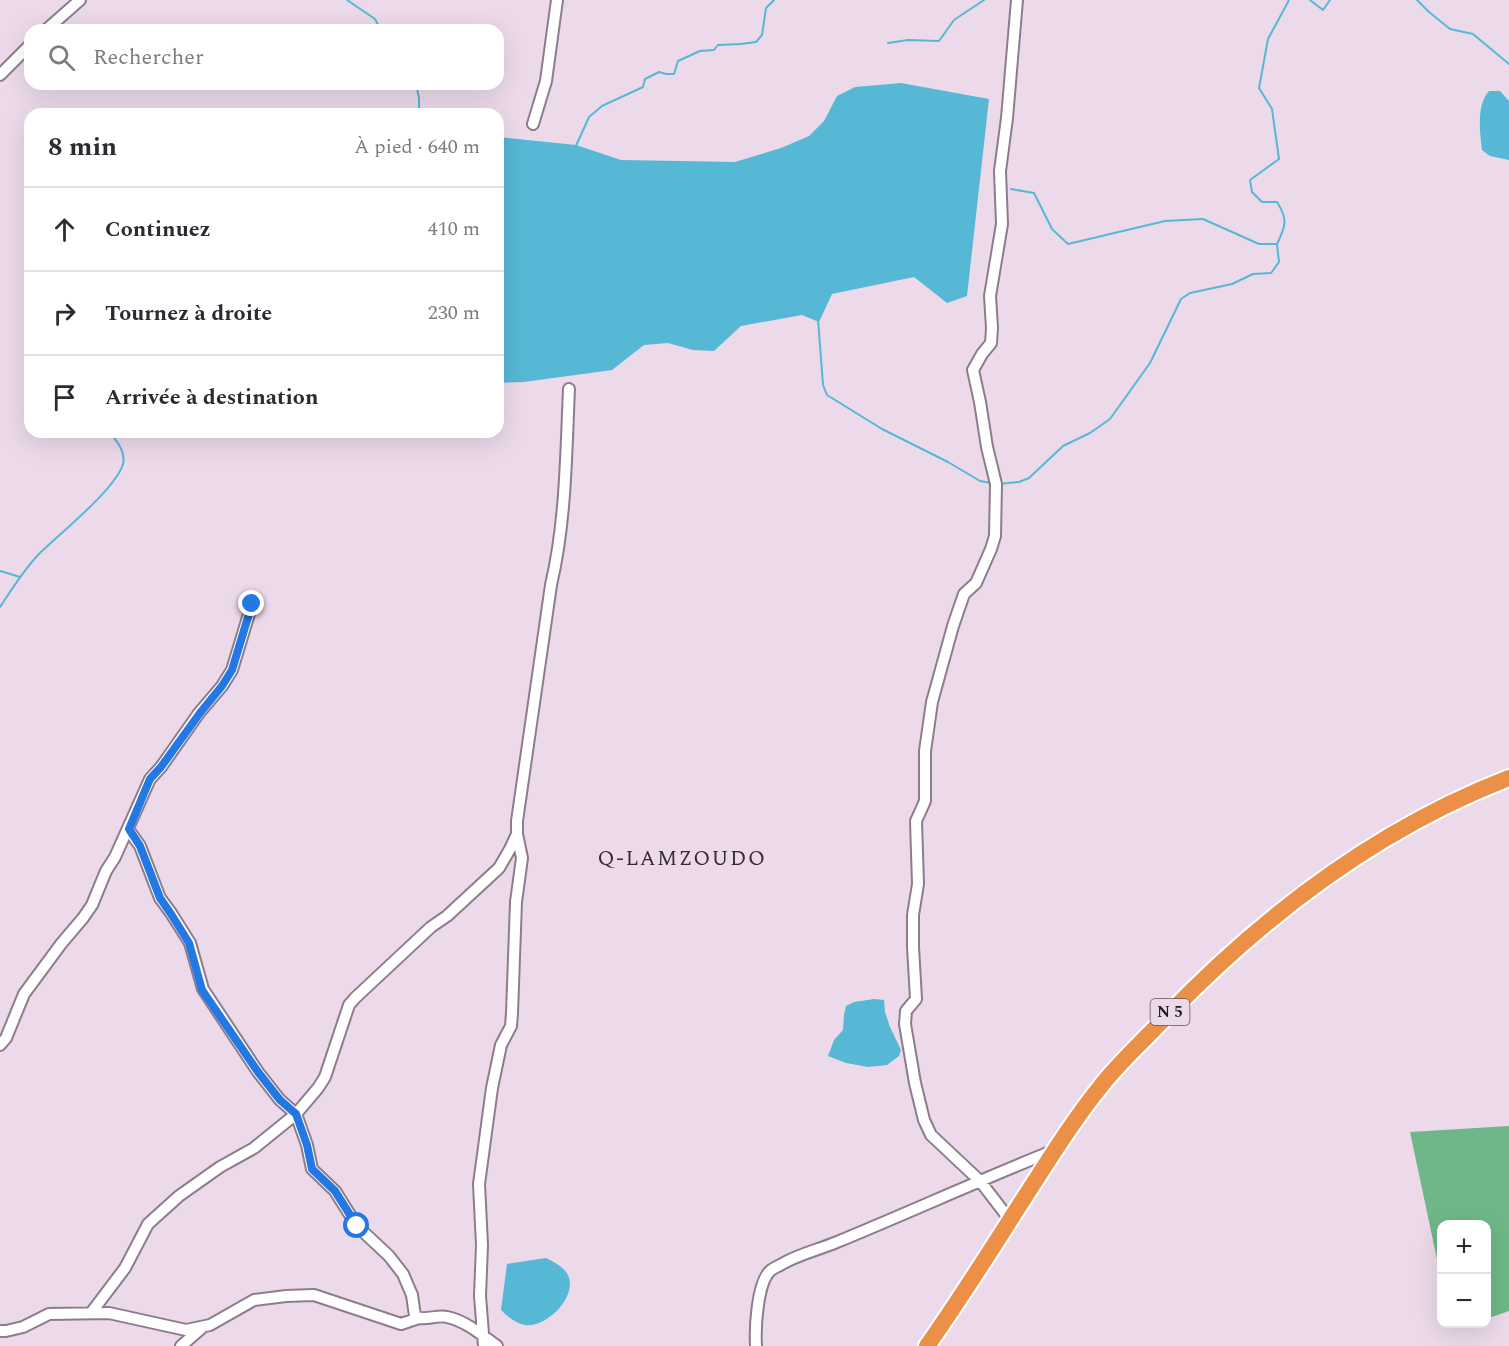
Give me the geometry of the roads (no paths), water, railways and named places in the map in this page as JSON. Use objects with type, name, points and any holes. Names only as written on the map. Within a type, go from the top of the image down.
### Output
[{"type":"highway","name":"N 5","points":[[927,1346],[1055,1150],[1101,1085],[1207,975],[1281,910],[1363,852],[1407,825],[1452,802],[1509,778]]},
{"type":"street","points":[[533,124],[546,81],[557,0]]},
{"type":"street","points":[[1010,1220],[980,1181],[931,1135],[924,1120],[915,1083],[905,1024],[906,1011],[916,999],[913,915],[918,884],[916,821],[925,801],[925,751],[932,702],[964,594],[976,584],[995,536],[996,484],[973,370],[991,343],[990,296],[1002,224],[1000,171],[1017,0]]},
{"type":"street","points":[[52,24],[75,1]]},
{"type":"street","points":[[0,75],[24,51]]},
{"type":"street","points":[[484,1341],[480,1296],[482,1245],[479,1184],[492,1088],[501,1046],[511,1026],[516,902],[522,858],[517,821],[564,511],[569,389]]},
{"type":"street","points":[[0,1045],[6,1038],[24,994],[92,905],[106,871],[116,857],[129,829],[150,779],[232,670],[252,604]]},
{"type":"street","points":[[129,829],[140,846],[160,898],[189,943],[202,990],[258,1072],[280,1100],[296,1114],[307,1145],[312,1169],[335,1191],[357,1226],[389,1256],[403,1274],[412,1295],[415,1316],[419,1318]]},
{"type":"street","points":[[91,1313],[125,1268],[148,1224],[179,1196],[220,1167],[254,1148],[296,1114],[318,1089],[325,1077],[349,1005],[422,935],[447,916],[499,868],[517,834]]},
{"type":"street","points":[[756,1346],[755,1334],[759,1302],[770,1271],[795,1256],[834,1244],[1055,1150]]},
{"type":"street","points":[[0,1331],[23,1327],[49,1314],[91,1313],[109,1313],[186,1330],[210,1325],[254,1300],[314,1295],[401,1324],[419,1318],[446,1316],[464,1323],[484,1341],[497,1346]]},
{"type":"street","points":[[181,1346],[203,1327]]},
{"type":"water","points":[[901,83],[989,99],[967,296],[947,303],[914,277],[832,294],[819,322],[802,315],[741,326],[714,351],[693,350],[668,343],[644,345],[612,370],[504,383],[504,138],[576,145],[621,160],[735,162],[781,148],[809,136],[824,121],[837,96],[855,87]]},
{"type":"water","points":[[1489,91],[1500,91],[1509,101],[1509,160],[1490,156],[1482,150],[1481,111]]},
{"type":"water","points":[[884,1000],[890,1027],[901,1050],[899,1056],[887,1065],[868,1067],[846,1063],[828,1056],[834,1040],[843,1030],[846,1006],[854,1002]]},
{"type":"water","points":[[546,1258],[568,1275],[570,1284],[568,1293],[558,1309],[542,1322],[533,1325],[518,1323],[501,1310],[507,1264]]},
{"type":"waterway","points":[[347,0],[375,19],[378,24]]},
{"type":"waterway","points":[[575,148],[589,117],[602,106],[643,87],[645,79],[659,72],[674,74],[678,61],[700,51],[714,50],[718,45],[756,42],[762,35],[766,8],[774,0]]},
{"type":"waterway","points":[[888,43],[908,40],[939,41],[954,20],[984,0]]},
{"type":"waterway","points":[[1011,189],[1034,193],[1052,229],[1068,244],[1165,221],[1203,219],[1259,244],[1277,244],[1284,227],[1283,213],[1277,202],[1262,202],[1252,192],[1250,180],[1279,159],[1272,109],[1259,88],[1268,39],[1289,0]]},
{"type":"waterway","points":[[1310,0],[1323,10],[1330,0]]},
{"type":"waterway","points":[[1417,0],[1450,29],[1473,34],[1509,64]]},
{"type":"waterway","points":[[417,90],[419,108]]},
{"type":"waterway","points":[[999,484],[1019,482],[1029,478],[1063,446],[1090,433],[1110,419],[1150,363],[1181,299],[1190,293],[1232,284],[1253,274],[1271,273],[1279,262],[1277,244]]},
{"type":"waterway","points":[[818,319],[823,385],[827,395],[882,429],[980,481],[991,483]]},
{"type":"waterway","points":[[0,607],[38,555],[110,486],[124,460],[122,451],[114,438]]},
{"type":"waterway","points":[[0,571],[20,577]]},
{"type":"district","name":"Q-LAMZOUDO","points":[[682,859]]}]
